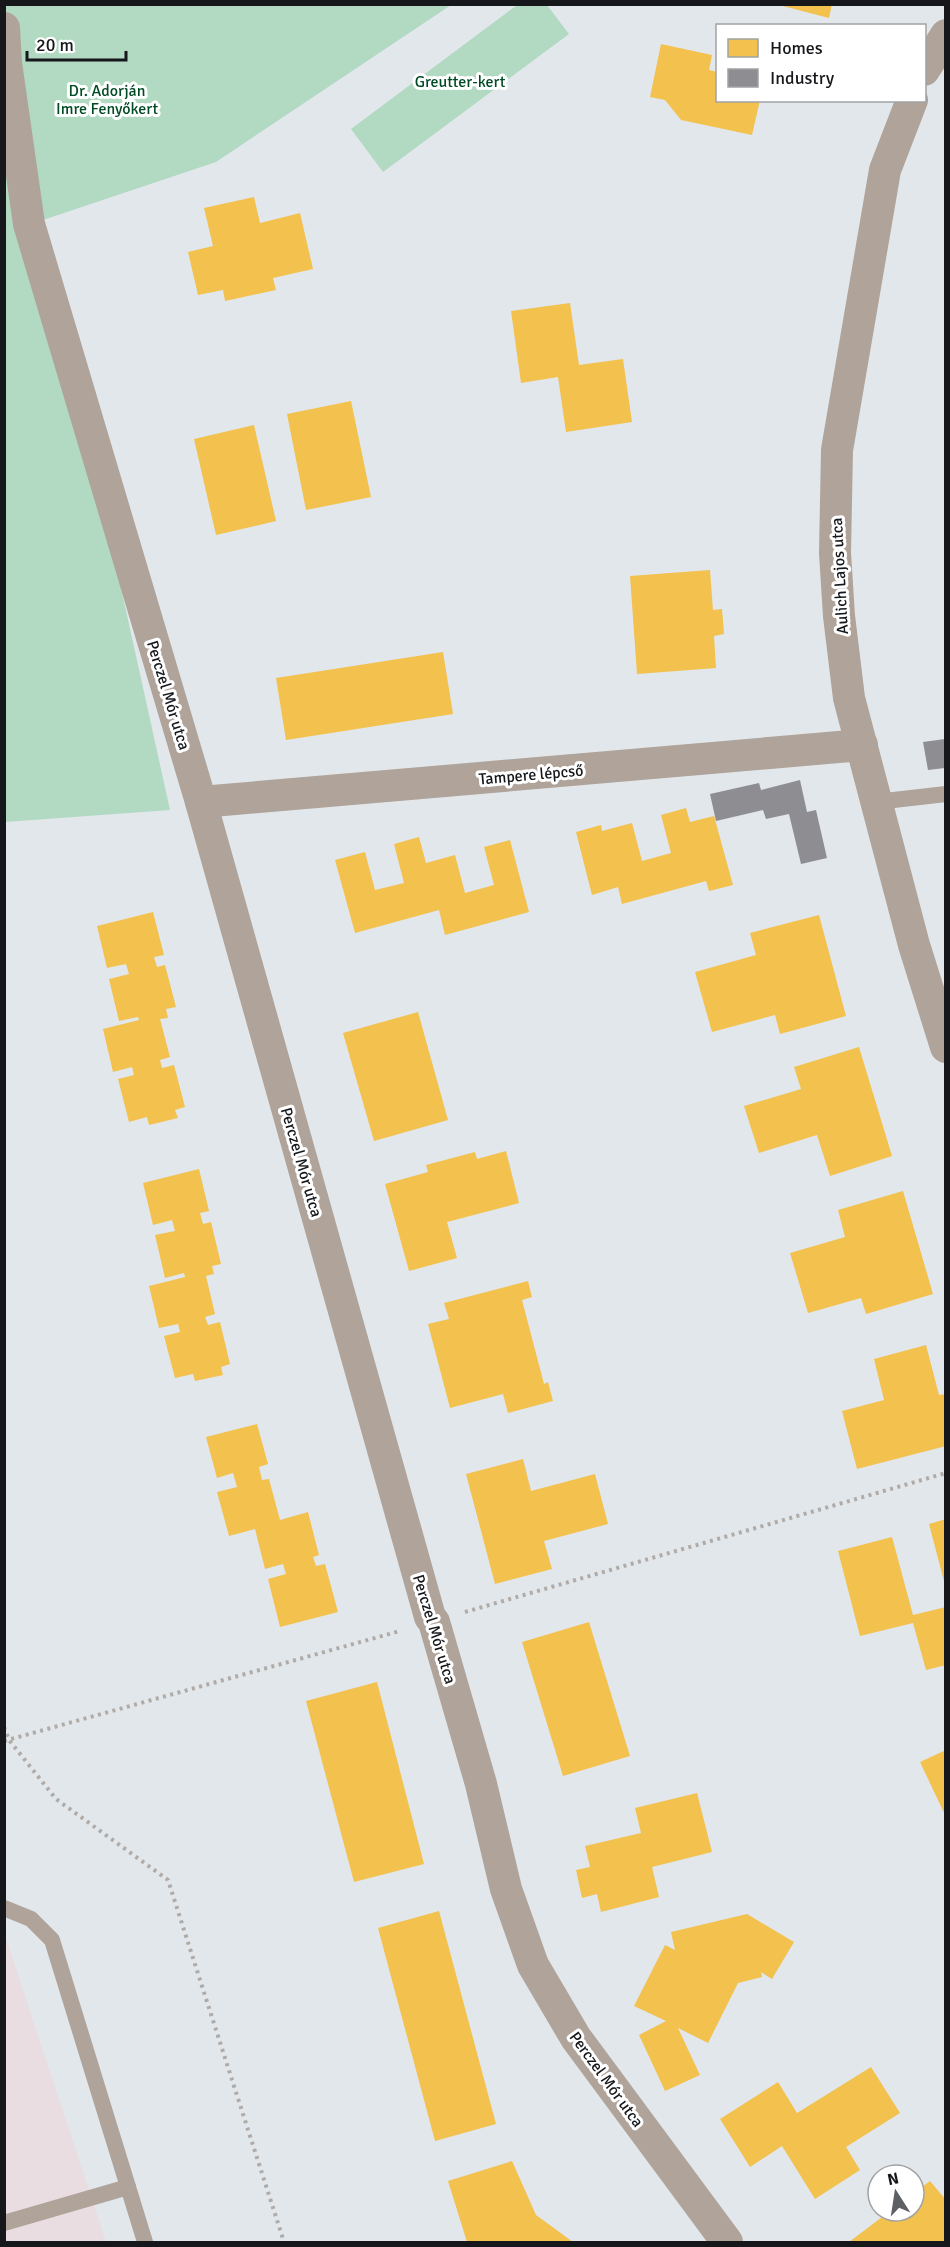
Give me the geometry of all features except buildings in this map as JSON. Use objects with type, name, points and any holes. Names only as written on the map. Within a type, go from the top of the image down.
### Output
[{"type":"street","name":"Perczel Mór utca","points":[[4,28],[6,63],[28,224],[201,802],[430,1617],[434,1622],[481,1784],[506,1888],[533,1965],[576,2038],[727,2242]]},
{"type":"street","points":[[926,67],[945,35]]},
{"type":"street","name":"Aulich Lajos utca","points":[[911,102],[885,170],[837,450],[835,553],[839,616],[849,698],[914,945],[945,1047]]},
{"type":"street","name":"Tampere lépcső","points":[[201,802],[861,745]]},
{"type":"lane","points":[[876,802],[945,794]]},
{"type":"lane","points":[[4,1908],[31,1919],[52,1940],[145,2242]]},
{"type":"lane","points":[[4,2223],[128,2187]]},
{"type":"path","points":[[7,1741],[434,1622],[945,1473]]},
{"type":"path","points":[[4,1727],[7,1741],[56,1799],[168,1880],[284,2242]]},
{"type":"shaded area","points":[[5,1935],[106,2242],[5,2242]]},
{"type":"green space","name":"Dr. Adorján Imre Fenyőkert","points":[[5,5],[451,5],[216,162],[40,221],[170,810],[5,822]]},
{"type":"green space","name":"Greutter-kert","points":[[517,5],[547,5],[569,34],[383,172],[351,129]]}]
